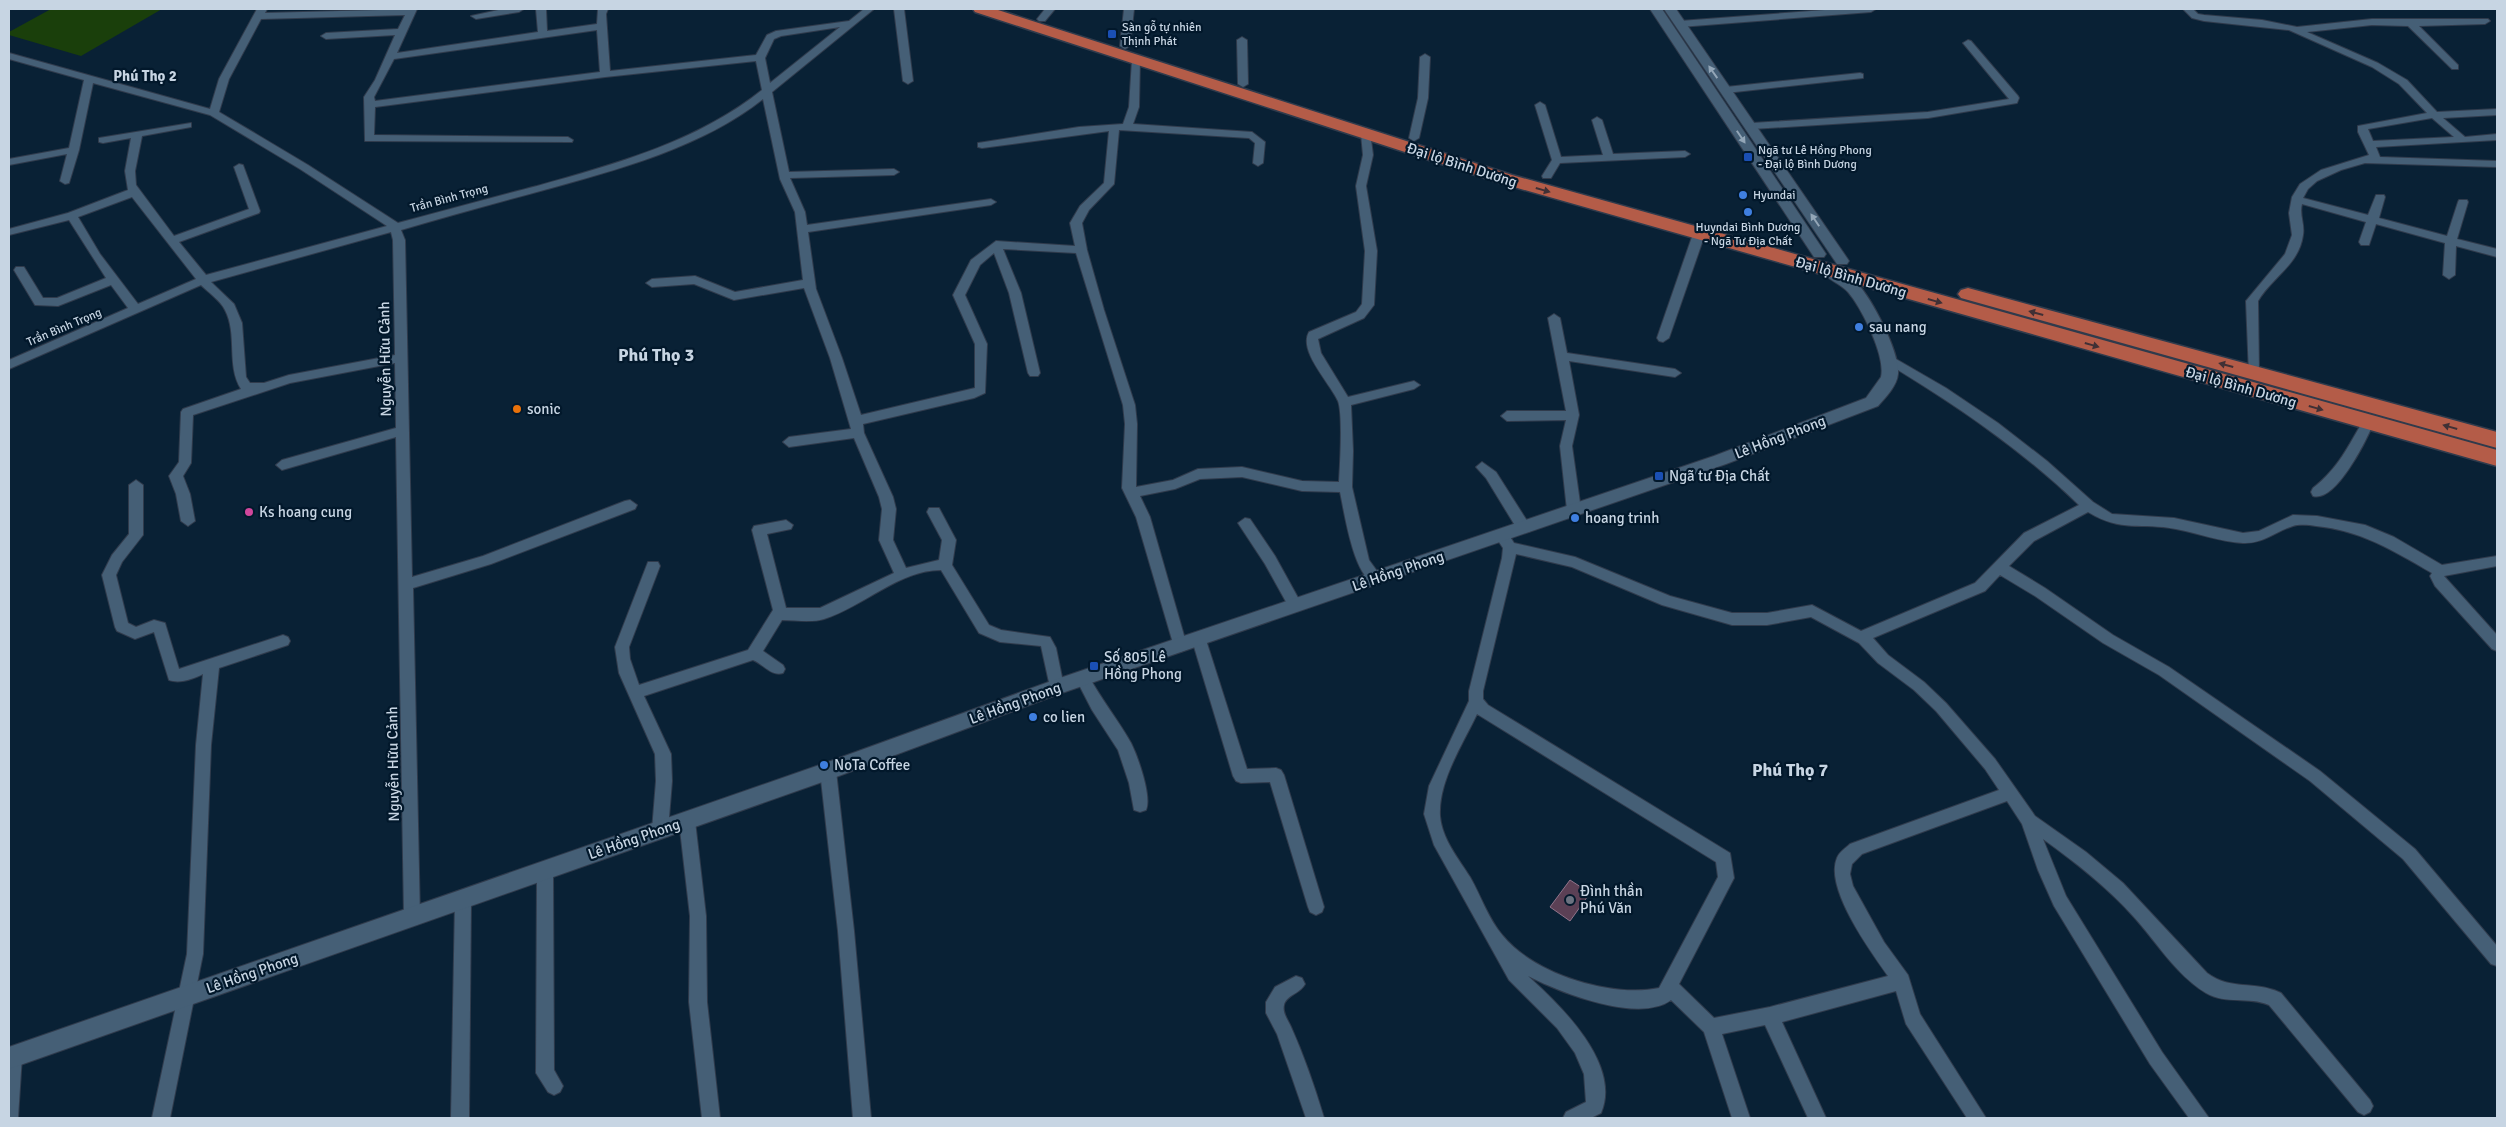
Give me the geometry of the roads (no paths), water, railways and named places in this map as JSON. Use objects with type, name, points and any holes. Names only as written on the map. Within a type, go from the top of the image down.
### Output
[{"type":"highway","name":"Đại lộ Bình Dương","points":[[980,9],[1506,179],[1699,234],[1835,265],[2253,372],[2497,440]]},
{"type":"highway","name":"Đại lộ Bình Dương","points":[[1009,9],[1046,14],[1125,46],[1414,138],[1819,254]]},
{"type":"highway","points":[[1819,254],[1835,265],[1854,283]]},
{"type":"highway","name":"Đại lộ Bình Dương","points":[[1854,283],[2497,458]]},
{"type":"street","points":[[476,16],[518,9]]},
{"type":"street","points":[[541,9],[543,35]]},
{"type":"street","points":[[603,9],[602,26],[605,74]]},
{"type":"street","name":"Trần Bình Trọng","points":[[9,362],[136,310],[203,280],[394,226],[606,170],[668,148],[743,110],[854,23],[869,9]]},
{"type":"street","points":[[899,9],[908,81]]},
{"type":"street","points":[[1125,46],[1130,9]]},
{"type":"street","points":[[1656,9],[1819,254]]},
{"type":"street","points":[[1670,9],[1752,126],[1835,265]]},
{"type":"street","points":[[1680,24],[1871,9]]},
{"type":"street","points":[[2188,9],[2195,16],[2204,18],[2262,23],[2294,30],[2392,74],[2417,96],[2434,116],[2463,140]]},
{"type":"street","points":[[214,113],[224,79],[260,12],[411,10],[369,97],[369,139],[392,137],[568,140]]},
{"type":"street","points":[[2294,30],[2372,22],[2485,21]]},
{"type":"street","points":[[854,23],[770,37],[760,58],[784,175],[800,212],[810,283],[857,427],[886,497],[889,509],[886,540],[902,575]]},
{"type":"street","points":[[2411,23],[2454,67]]},
{"type":"street","points":[[390,56],[602,26]]},
{"type":"street","points":[[326,36],[402,32]]},
{"type":"street","points":[[1242,40],[1243,84]]},
{"type":"street","points":[[1752,126],[1928,115],[2013,101],[2014,98],[1968,43]]},
{"type":"street","points":[[9,56],[214,113],[394,226]]},
{"type":"street","points":[[1414,138],[1423,98],[1425,57]]},
{"type":"street","points":[[370,105],[605,74],[760,58]]},
{"type":"street","points":[[1127,127],[1134,107],[1138,60]]},
{"type":"street","points":[[1726,90],[1860,76]]},
{"type":"street","points":[[65,181],[74,150],[89,79]]},
{"type":"street","points":[[1540,105],[1557,160],[1547,176]]},
{"type":"street","points":[[2253,372],[2252,301],[2256,292],[2291,255],[2298,232],[2294,218],[2298,200],[2302,191],[2313,178],[2327,171],[2375,157],[2371,144],[2362,132],[2362,128],[2366,126],[2434,116],[2497,112]]},
{"type":"street","points":[[1597,120],[1609,157]]},
{"type":"street","points":[[103,140],[187,124]]},
{"type":"street","points":[[1114,127],[1109,184],[1084,208],[1076,223],[1081,250],[1109,346],[1126,393],[1131,424],[1129,488],[1143,518],[1180,646]]},
{"type":"street","points":[[982,146],[1080,130],[1127,127],[1252,136],[1260,142],[1258,163]]},
{"type":"street","points":[[136,134],[129,183],[171,241],[203,280],[230,307],[236,323],[240,378],[247,388],[254,389]]},
{"type":"street","points":[[1366,134],[1368,155],[1361,186],[1371,251],[1368,305],[1360,315],[1320,330],[1313,335],[1312,339],[1316,353],[1345,402],[1347,451],[1345,487],[1362,562],[1375,578]]},
{"type":"street","points":[[2371,144],[2497,137]]},
{"type":"street","points":[[9,162],[74,150]]},
{"type":"street","points":[[1557,160],[1685,154]]},
{"type":"street","points":[[2364,160],[2497,164]]},
{"type":"street","points":[[171,241],[255,211],[239,167]]},
{"type":"street","points":[[784,175],[894,172]]},
{"type":"street","points":[[9,232],[72,216],[134,192]]},
{"type":"street","points":[[2365,242],[2380,197]]},
{"type":"street","points":[[2298,200],[2497,253]]},
{"type":"street","points":[[803,229],[991,202]]},
{"type":"street","points":[[2449,275],[2450,240],[2463,202]]},
{"type":"street","points":[[72,216],[113,280],[136,310]]},
{"type":"street","name":"Nguyễn Hữu Cảnh","points":[[394,226],[399,240],[412,918]]},
{"type":"street","points":[[1663,338],[1699,234]]},
{"type":"street","points":[[788,442],[857,427],[974,394],[981,390],[980,344],[958,295],[975,263],[996,245],[1081,250]]},
{"type":"street","points":[[996,245],[1015,294],[1034,373]]},
{"type":"street","points":[[20,270],[39,302],[58,302],[113,280]]},
{"type":"street","points":[[652,283],[695,280],[734,296],[810,283]]},
{"type":"street","points":[[1854,283],[1889,359],[1984,420],[2061,478],[2088,506],[2108,518],[2121,521],[2174,523],[2242,538],[2261,536],[2293,520],[2353,528],[2390,541],[2440,571],[2497,561]]},
{"type":"street","points":[[1554,318],[1573,415],[1566,446],[1574,510]]},
{"type":"street","points":[[1561,356],[1675,373]]},
{"type":"street","points":[[188,521],[183,494],[176,476],[185,462],[187,412],[289,379],[401,358]]},
{"type":"street","name":"Lê Hồng Phong","points":[[11,1057],[412,918],[828,771],[1057,687],[1199,640],[1295,605],[1375,578],[1506,542],[1524,528],[1720,460],[1872,402],[1880,394],[1890,374],[1889,359]]},
{"type":"street","points":[[1345,402],[1414,386]]},
{"type":"street","points":[[1507,416],[1573,415]]},
{"type":"street","points":[[2318,492],[2340,471],[2358,444],[2368,422]]},
{"type":"street","points":[[282,465],[403,431]]},
{"type":"street","points":[[1482,467],[1489,471],[1524,528]]},
{"type":"street","points":[[1131,493],[1175,484],[1198,474],[1242,472],[1302,486],[1345,487]]},
{"type":"street","points":[[136,485],[136,536],[117,559],[109,575],[122,627],[135,633],[154,626],[160,627],[174,676],[188,674],[212,664],[283,641]]},
{"type":"street","points":[[406,584],[486,560],[630,505]]},
{"type":"street","points":[[1861,637],[1980,587],[2029,537],[2088,506]]},
{"type":"street","points":[[934,512],[949,540],[946,565],[984,629],[1000,636],[1044,641],[1049,648],[1057,687]]},
{"type":"street","points":[[1245,522],[1256,543],[1270,560],[1295,605]]},
{"type":"street","points":[[753,654],[779,614],[780,605],[758,530],[786,525]]},
{"type":"street","points":[[1572,1118],[1595,1107],[1596,1095],[1593,1072],[1585,1049],[1553,1011],[1515,974],[1443,850],[1432,815],[1439,781],[1476,701],[1476,691],[1496,615],[1506,542],[1575,562],[1636,589],[1699,611],[1746,620],[1789,616],[1812,611],[1861,637],[1883,659],[1919,686],[1941,707],[1990,764],[2029,821],[2046,870],[2060,900],[2156,1058],[2200,1118]]},
{"type":"street","points":[[779,614],[822,614],[902,575],[933,565],[946,565]]},
{"type":"street","points":[[653,566],[622,647],[624,665],[656,732],[663,757],[660,830]]},
{"type":"street","points":[[2000,568],[2040,592],[2108,639],[2164,671],[2314,776],[2408,854],[2497,958]]},
{"type":"street","points":[[2440,571],[2436,576],[2440,582],[2497,645]]},
{"type":"street","points":[[1199,640],[1241,776],[1276,775],[1316,906]]},
{"type":"street","points":[[636,692],[753,654],[760,656],[778,669]]},
{"type":"street","points":[[161,1118],[185,996],[192,980],[198,910],[203,780],[212,664]]},
{"type":"street","points":[[1083,679],[1097,706],[1125,747],[1137,783],[1140,805]]},
{"type":"street","points":[[1476,701],[1483,710],[1724,858],[1726,878],[1664,995],[1653,1000],[1600,994],[1562,985],[1532,970],[1498,943]]},
{"type":"street","points":[[828,771],[846,931],[862,1118]]},
{"type":"street","points":[[1977,1118],[1912,1018],[1902,981],[1878,948],[1845,888],[1842,874],[1844,860],[1856,849],[2010,793]]},
{"type":"street","points":[[687,821],[698,916],[698,1002],[706,1059],[711,1118]]},
{"type":"street","points":[[2029,821],[2128,899],[2213,988],[2223,992],[2266,993],[2275,998],[2364,1106]]},
{"type":"street","points":[[544,871],[545,1074],[554,1086]]},
{"type":"street","points":[[460,1118],[463,900]]},
{"type":"street","points":[[1711,1027],[1770,1016],[1902,981]]},
{"type":"street","points":[[1296,984],[1281,993],[1275,1002],[1275,1013],[1284,1031],[1315,1118]]},
{"type":"street","points":[[1669,986],[1711,1027],[1742,1118]]},
{"type":"street","points":[[1770,1016],[1817,1118]]},
{"type":"street","points":[[10,1118],[11,1057]]},
{"type":"place","name":"Sàn gỗ tự nhiên Thịnh Phát","points":[[1112,34]]},
{"type":"place","name":"Ngã tư Lê Hồng Phong - Đại lộ Bình Dương","points":[[1748,157]]},
{"type":"place","name":"Hyundai","points":[[1743,195]]},
{"type":"place","name":"Huyndai Bình Dương - Ngã Tư Địa Chất","points":[[1748,212]]},
{"type":"place","name":"sau nang","points":[[1859,327]]},
{"type":"place","name":"sonic","points":[[517,409]]},
{"type":"place","name":"Ngã tư Địa Chất","points":[[1659,476]]},
{"type":"place","name":"Ks hoang cung","points":[[249,512]]},
{"type":"place","name":"hoang trinh","points":[[1575,518]]},
{"type":"place","name":"Số 805 Lê Hồng Phong","points":[[1094,666]]},
{"type":"place","name":"co lien","points":[[1033,717]]},
{"type":"place","name":"NoTa Coffee","points":[[824,765]]},
{"type":"place","name":"Đình thần Phú Văn","points":[[1570,900]]},
{"type":"district","name":"Phú Thọ 2","points":[[145,76]]},
{"type":"district","name":"Phú Thọ 3","points":[[656,355]]},
{"type":"district","name":"Phú Thọ 7","points":[[1790,770]]}]
